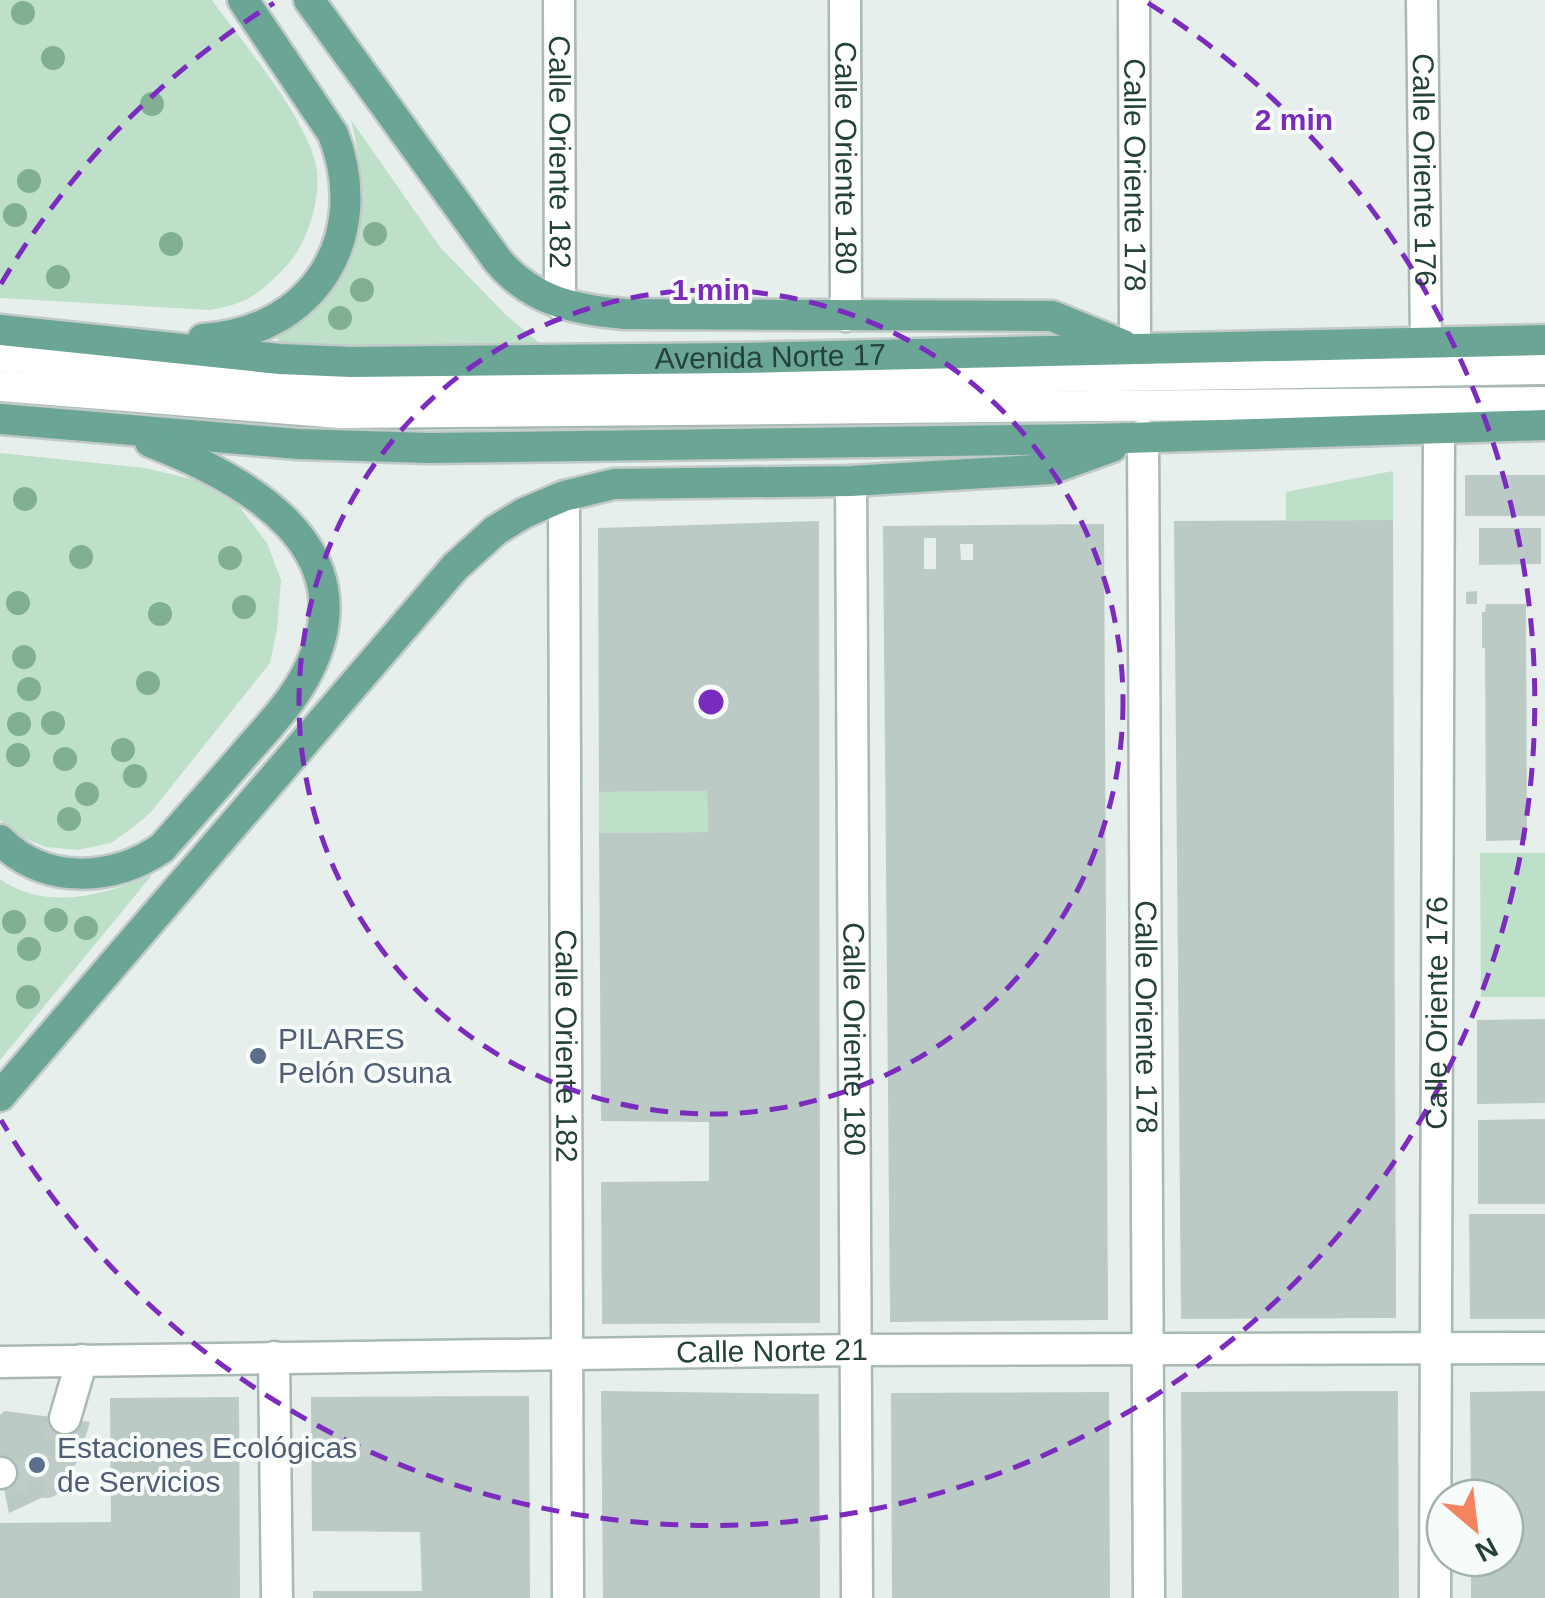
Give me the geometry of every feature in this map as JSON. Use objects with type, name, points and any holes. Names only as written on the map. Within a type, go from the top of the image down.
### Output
[{"type":"main road","points":[[150,343],[240,334],[273,320],[303,300],[319,282],[342,237],[347,184],[343,158],[333,134],[243,0]]},
{"type":"main road","points":[[309,0],[498,261],[528,289],[560,304],[583,311],[625,314],[1052,316],[1136,349]]},
{"type":"main road","name":"Avenida Norte 17","points":[[0,330],[350,362],[1545,340]]},
{"type":"main road","points":[[0,419],[298,444],[429,448],[1093,438],[1545,425]]},
{"type":"main road","points":[[0,840],[41,867],[72,874],[104,873],[144,860],[162,848],[286,706],[309,671],[318,646],[323,588],[312,556],[292,528],[268,504],[227,475],[124,432]]},
{"type":"main road","points":[[0,1096],[455,567],[496,530],[524,512],[564,496],[614,484],[851,480],[1052,469],[1143,435]]},
{"type":"street","name":"Calle Oriente 182","points":[[558,0],[560,304]]},
{"type":"street","name":"Calle Oriente 180","points":[[846,0],[846,316]]},
{"type":"street","name":"Calle Oriente 178","points":[[1134,0],[1136,349]]},
{"type":"street","name":"Calle Oriente 176","points":[[1422,0],[1426,342]]},
{"type":"street","points":[[0,356],[363,388],[1545,370]]},
{"type":"street","points":[[0,386],[340,412],[1545,402]]},
{"type":"street","name":"Calle Oriente 176","points":[[1436,1598],[1439,428]]},
{"type":"street","name":"Calle Oriente 178","points":[[1143,435],[1149,1598]]},
{"type":"street","name":"Calle Oriente 180","points":[[851,480],[857,1598]]},
{"type":"street","name":"Calle Oriente 182","points":[[564,496],[568,1598]]},
{"type":"street","name":"Calle Norte 21","points":[[0,1362],[858,1350],[1545,1348]]},
{"type":"street","points":[[274,1356],[277,1598]]},
{"type":"street","points":[[65,1418],[82,1360]]},
{"type":"green space","points":[[0,0],[212,0],[289,106],[312,151],[317,171],[317,195],[307,233],[278,274],[245,300],[210,310],[0,298]]},
{"type":"green space","points":[[351,120],[440,247],[505,314],[544,347],[280,344],[276,336],[310,313],[331,290],[353,245],[360,195]]},
{"type":"green space","points":[[0,453],[145,468],[196,480],[238,505],[267,543],[281,580],[270,663],[151,812],[111,843],[78,850],[46,847],[21,837],[0,820]]},
{"type":"green space","points":[[1393,471],[1393,520],[1286,520],[1286,492]]},
{"type":"green space","points":[[707,791],[708,832],[599,833],[599,792]]},
{"type":"green space","points":[[1480,853],[1545,853],[1545,997],[1481,997]]},
{"type":"green space","points":[[152,875],[0,1060],[0,879],[18,889],[56,898],[95,894]]},
{"type":"building","points":[[1465,475],[1545,475],[1545,516],[1465,516]]},
{"type":"building","points":[[1393,520],[1396,1318],[1181,1319],[1174,521]]},
{"type":"building","points":[[819,521],[820,1323],[602,1324],[601,1182],[709,1181],[709,1122],[601,1121],[599,833],[708,832],[707,791],[599,792],[598,528]]},
{"type":"building","points":[[1104,524],[1108,1320],[890,1322],[883,526]],"holes":[[[924,538],[936,538],[936,569],[924,569]],[[960,544],[973,544],[973,560],[961,560]]]},
{"type":"building","points":[[1479,528],[1541,528],[1541,564],[1479,565]]},
{"type":"building","points":[[1477,591],[1477,604],[1466,604],[1466,592]]},
{"type":"building","points":[[1486,604],[1526,604],[1527,840],[1486,841],[1482,612]]},
{"type":"building","points":[[1545,1019],[1545,1103],[1477,1104],[1477,1020]]},
{"type":"building","points":[[1545,1119],[1545,1204],[1478,1204],[1478,1120]]},
{"type":"building","points":[[1469,1214],[1545,1214],[1545,1319],[1470,1319]]},
{"type":"building","points":[[601,1391],[819,1394],[820,1598],[603,1598]]},
{"type":"building","points":[[1398,1391],[1399,1598],[1182,1598],[1181,1392]]},
{"type":"building","points":[[1545,1391],[1545,1598],[1471,1598],[1471,1578],[1525,1578],[1525,1478],[1471,1478],[1470,1392]]},
{"type":"building","points":[[1109,1392],[1110,1598],[892,1598],[891,1393]]},
{"type":"building","points":[[529,1396],[530,1598],[313,1598],[313,1591],[422,1591],[420,1532],[312,1531],[311,1397]]},
{"type":"building","points":[[239,1397],[240,1598],[0,1598],[0,1523],[111,1522],[110,1398]]},
{"type":"building","name":"Estaciones Ecológicas de Servicios","points":[[5,1411],[90,1422],[78,1461],[66,1478],[50,1494],[9,1513],[0,1469],[0,1415]]},
{"type":"tunnel","points":[[1,1473],[47,1483],[65,1418]]},
{"type":"place","name":"PILARES Pelón Osuna","points":[[258,1056]]},
{"type":"place","name":"Estaciones Ecológicas de Servicios","points":[[37,1465]]}]
